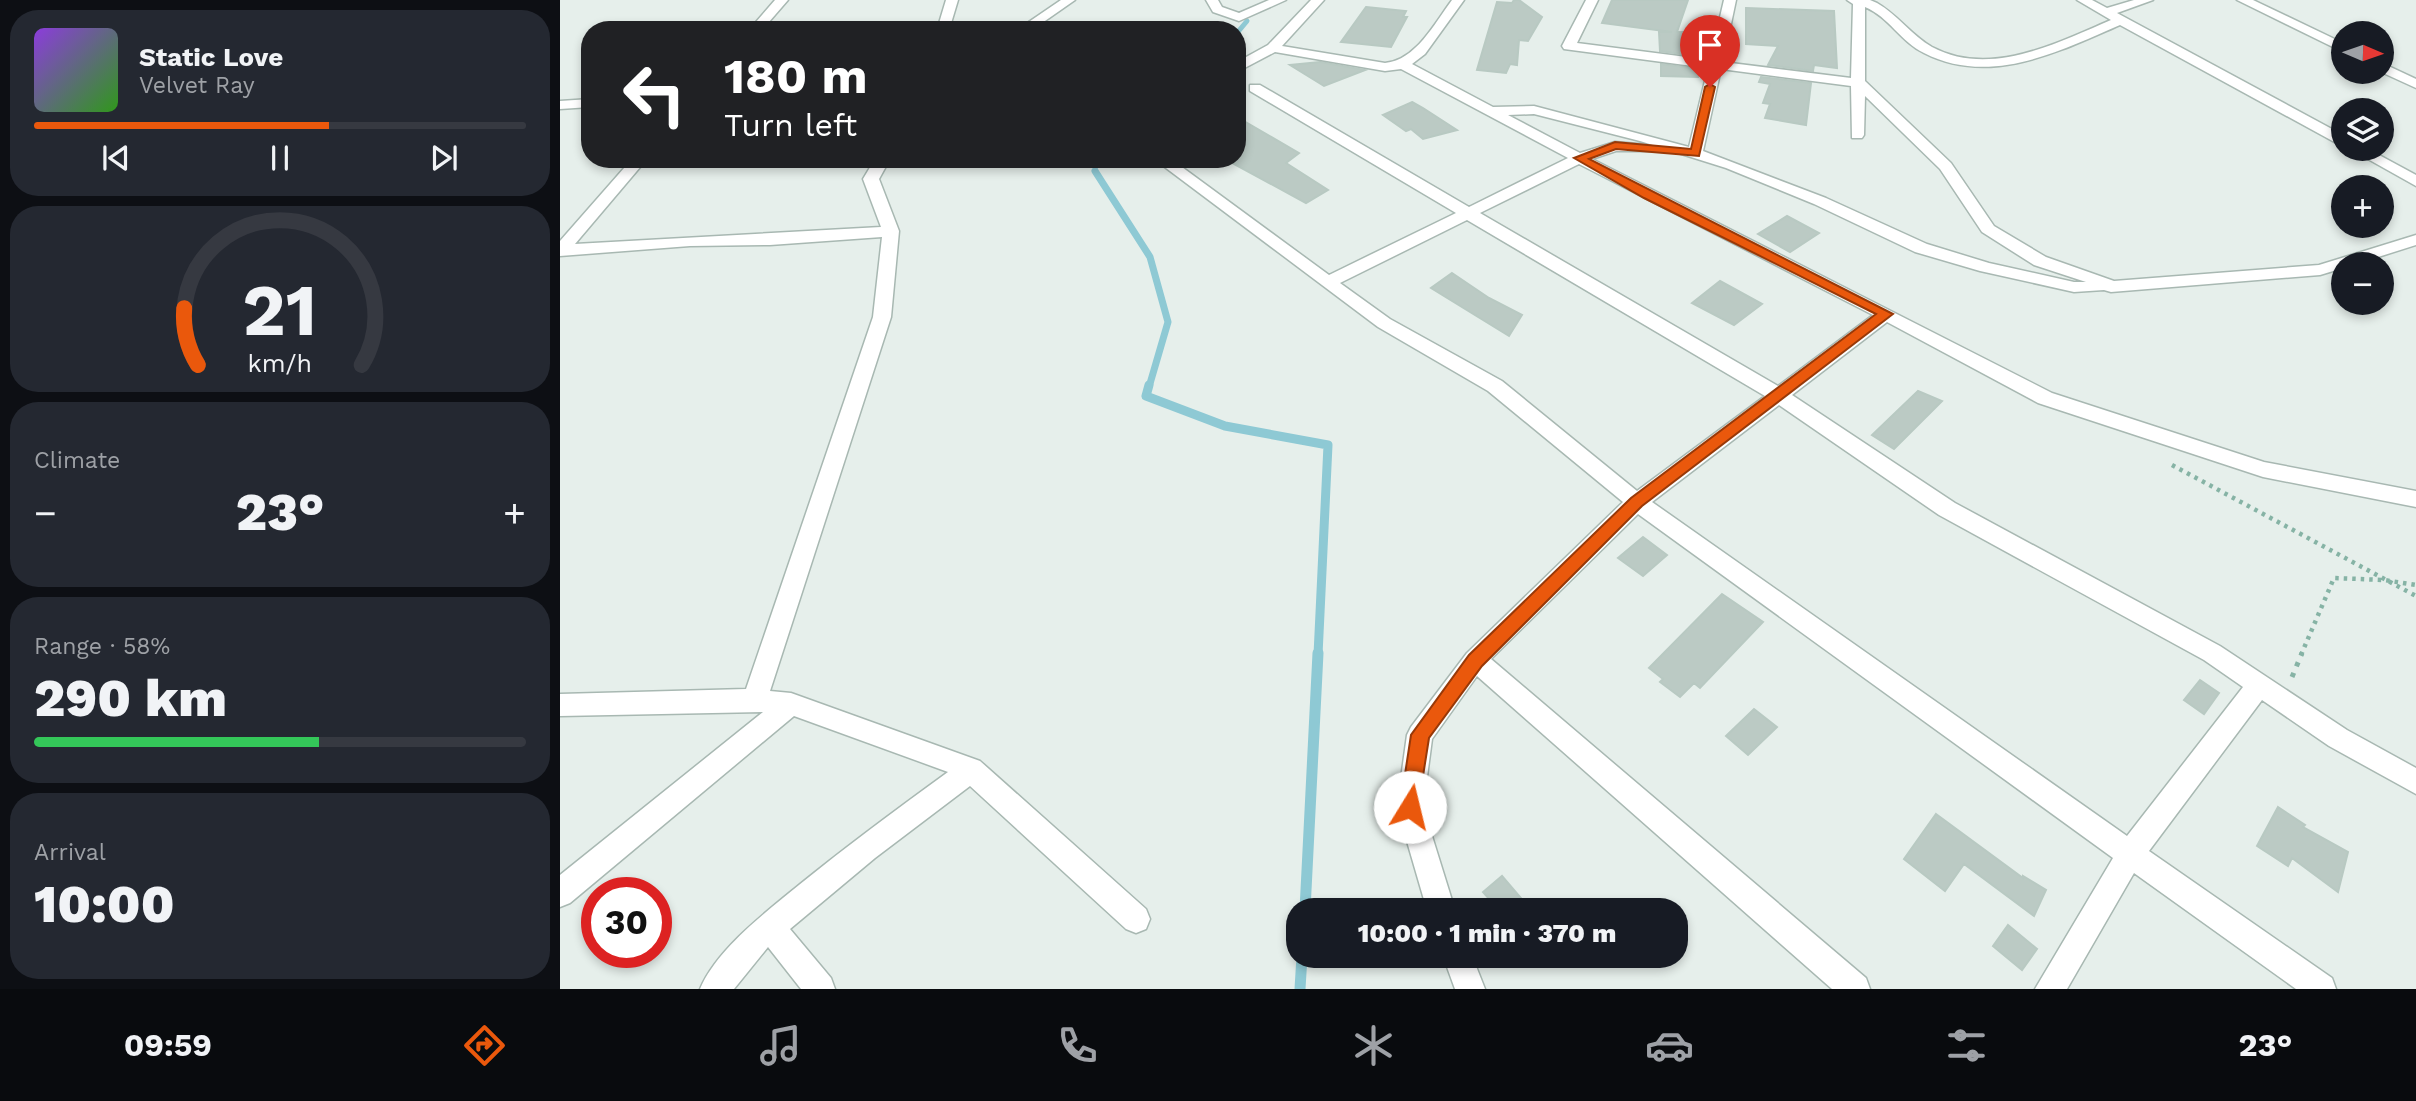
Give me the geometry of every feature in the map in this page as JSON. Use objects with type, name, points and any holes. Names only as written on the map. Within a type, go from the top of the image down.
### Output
[{"type":"street","points":[[763,21],[782,0]]},
{"type":"street","points":[[946,21],[952,0]]},
{"type":"street","points":[[1034,21],[1053,6],[1069,0]]},
{"type":"street","points":[[1212,0],[1217,9],[1239,16],[1280,0]]},
{"type":"street","points":[[1246,63],[1273,48],[1318,0]]},
{"type":"street","points":[[1273,48],[1385,68],[1403,65],[1420,51],[1458,0]]},
{"type":"street","points":[[1592,0],[1569,46],[1859,83],[1946,166],[1987,229],[2040,261],[2096,279],[2111,287]]},
{"type":"street","points":[[1690,152],[1730,0]]},
{"type":"street","points":[[1853,0],[1882,8],[1919,45],[1962,59],[1995,62],[2029,57],[2122,20]]},
{"type":"street","points":[[2083,0],[2331,134]]},
{"type":"street","points":[[2108,12],[2147,0]]},
{"type":"street","points":[[2243,0],[2331,42]]},
{"type":"street","points":[[1857,135],[1859,1]]},
{"type":"street","points":[[1403,65],[1648,195],[1886,314],[2045,398],[2263,469],[2416,499]]},
{"type":"street","points":[[2394,73],[2416,84]]},
{"type":"street","points":[[1255,88],[1778,395],[1947,509],[2212,653],[2338,738],[2416,782]]},
{"type":"street","points":[[560,105],[581,104]]},
{"type":"street","points":[[1492,111],[1534,110],[1584,121],[1690,152],[1731,165],[1820,201],[1921,248],[1986,267],[2074,287],[2111,287],[2320,271],[2416,240]]},
{"type":"street","points":[[1328,282],[1580,158],[1615,146],[1690,152]]},
{"type":"street","points":[[2379,161],[2416,181]]},
{"type":"street","points":[[560,251],[632,168]]},
{"type":"street","points":[[755,700],[883,317],[891,231],[871,179],[878,168]]},
{"type":"street","points":[[1173,168],[1384,323],[1495,386],[1665,525],[2320,989]]},
{"type":"street","points":[[560,251],[690,241],[770,240],[891,231]]},
{"type":"street","points":[[1437,898],[1410,807],[1420,735],[1475,660],[1637,502],[1886,314]]},
{"type":"street","points":[[1475,660],[1855,989]]},
{"type":"street","points":[[2050,989],[2131,853],[2259,685]]},
{"type":"street","points":[[560,705],[755,700],[791,704],[971,770],[1136,919]]},
{"type":"street","points":[[560,894],[791,704]]},
{"type":"street","points":[[715,989],[758,937],[865,849],[971,770]]},
{"type":"street","points":[[770,927],[820,989]]},
{"type":"street","points":[[1462,968],[1470,989]]},
{"type":"path","points":[[2162,460],[2416,596]]},
{"type":"path","points":[[2282,700],[2334,578],[2384,580],[2416,585]]},
{"type":"building","points":[[1519,0],[1542,17],[1528,41],[1519,40],[1517,65],[1510,64],[1506,73],[1477,70],[1497,2],[1512,3]]},
{"type":"building","points":[[1612,0],[1688,0],[1677,32],[1693,32],[1698,56],[1660,51],[1659,32],[1672,32],[1602,23]]},
{"type":"building","points":[[1366,7],[1406,11],[1403,17],[1407,17],[1391,47],[1341,42]]},
{"type":"building","points":[[1746,8],[1834,11],[1837,68],[1814,65],[1813,71],[1768,65],[1778,46],[1746,44]]},
{"type":"building","points":[[1320,62],[1365,70],[1324,86],[1290,65]]},
{"type":"building","points":[[1661,64],[1699,69],[1698,77],[1661,76]]},
{"type":"building","points":[[1761,77],[1811,83],[1806,125],[1765,118],[1770,104],[1763,103],[1770,84],[1759,82]]},
{"type":"building","points":[[1412,102],[1457,130],[1423,139],[1411,129],[1406,131],[1383,115]]},
{"type":"building","points":[[1246,122],[1299,153],[1286,163],[1328,190],[1306,203],[1242,168],[1246,168]]},
{"type":"building","points":[[1787,216],[1819,233],[1790,252],[1758,234]]},
{"type":"building","points":[[1452,273],[1489,298],[1522,315],[1509,336],[1431,288]]},
{"type":"building","points":[[1720,281],[1762,304],[1734,325],[1692,303]]},
{"type":"building","points":[[1918,391],[1942,401],[1894,449],[1872,435]]},
{"type":"building","points":[[1643,537],[1667,555],[1643,576],[1618,558]]},
{"type":"building","points":[[1722,594],[1763,622],[1700,688],[1694,683],[1680,697],[1660,682],[1663,679],[1649,668]]},
{"type":"building","points":[[2200,680],[2219,693],[2204,714],[2184,700]]},
{"type":"building","points":[[1754,709],[1777,727],[1748,755],[1726,736]]},
{"type":"building","points":[[2278,807],[2305,825],[2303,827],[2348,852],[2338,892],[2292,858],[2288,866],[2257,846]]},
{"type":"building","points":[[1936,814],[2023,878],[2046,890],[2034,916],[1964,864],[1945,891],[1904,859]]},
{"type":"building","points":[[1502,876],[1521,898],[1488,898],[1483,892]]},
{"type":"building","points":[[2008,925],[2037,949],[2022,970],[1993,946]]},
{"type":"waterway","points":[[1095,168],[1096,172]]},
{"type":"waterway","points":[[1095,171],[1150,257],[1168,322],[1149,387]]},
{"type":"waterway","points":[[1149,385],[1146,396],[1225,426],[1328,445],[1318,655]]},
{"type":"waterway","points":[[1306,898],[1318,653]]},
{"type":"waterway","points":[[1300,989],[1301,968]]},
{"type":"route","points":[[1410,807],[1420,735],[1475,660],[1637,502],[1886,314],[1580,158],[1615,146],[1695,154],[1710,87]]}]
